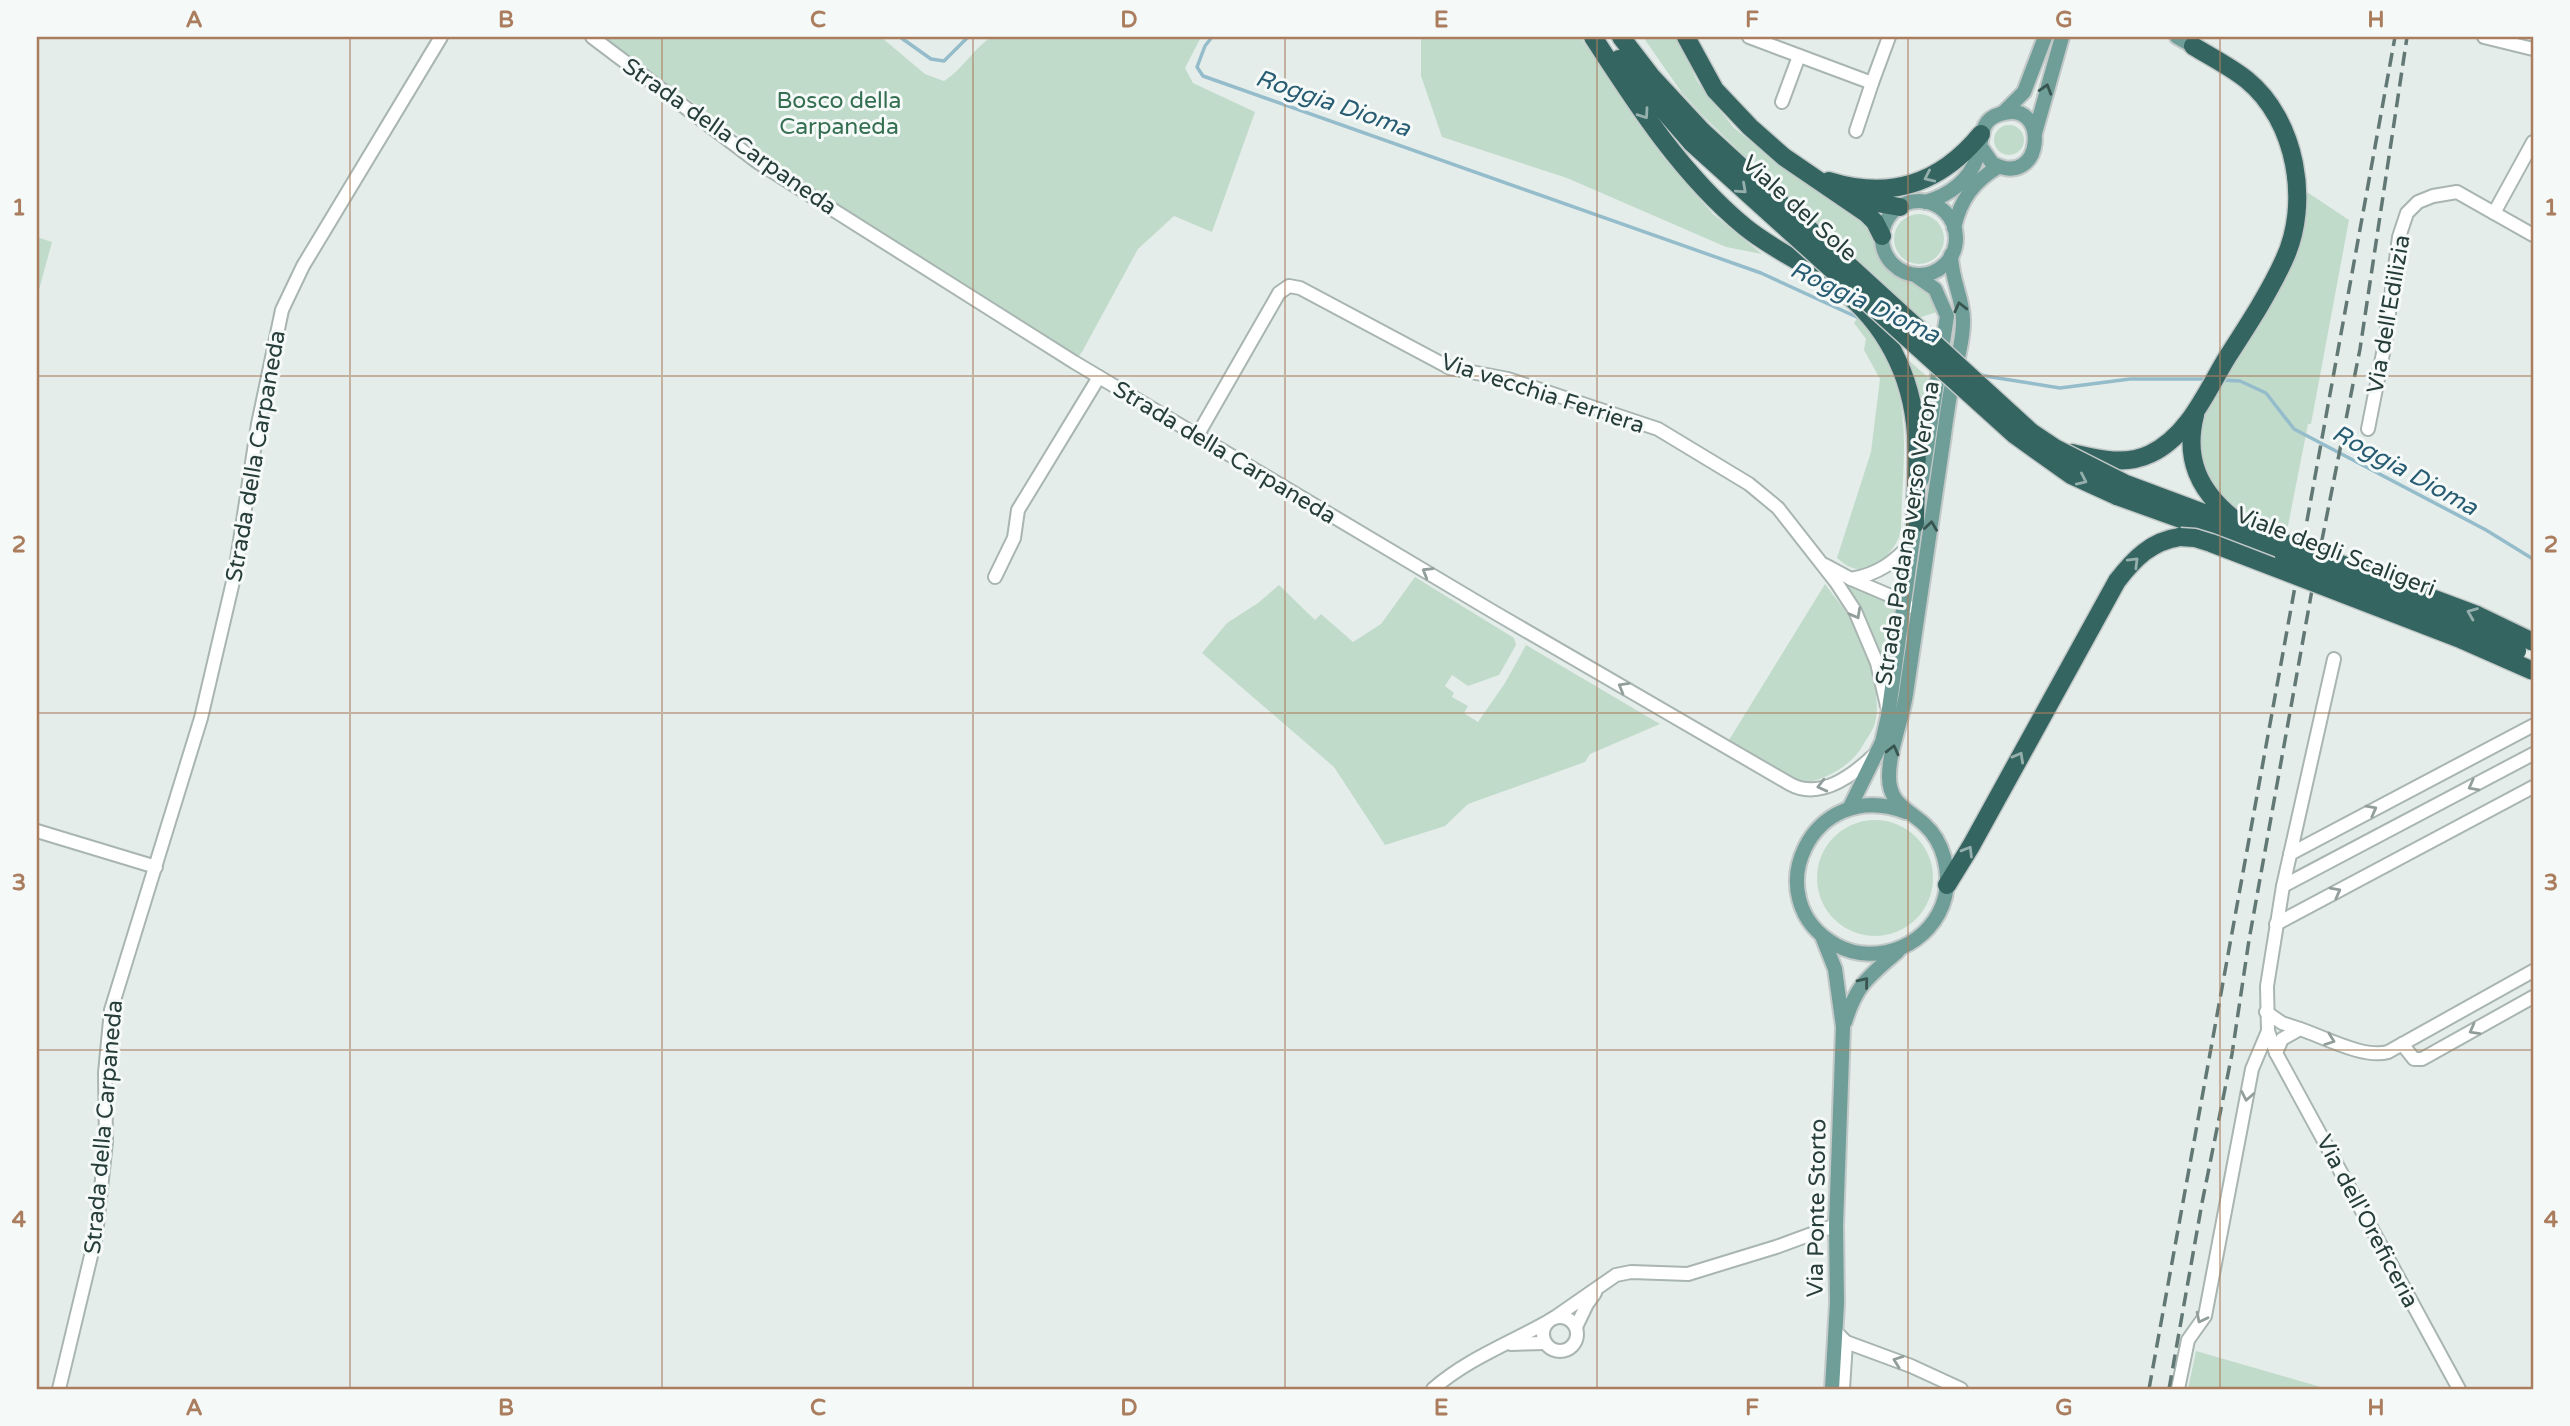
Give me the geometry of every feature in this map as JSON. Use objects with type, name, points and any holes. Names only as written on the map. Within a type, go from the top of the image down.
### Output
[{"type":"highway","points":[[1593,37],[1647,120],[1710,195],[1746,228],[1784,255],[1830,281],[1860,304],[1891,344],[1906,379],[1916,424],[1914,533]]},
{"type":"highway","name":"Viale del Sole","points":[[1602,37],[1641,86],[2015,435],[2071,475],[2121,490]]},
{"type":"highway","name":"Viale del Sole","points":[[1621,37],[1697,138],[2031,432],[2121,490]]},
{"type":"highway","points":[[1686,37],[1715,90],[1784,157],[1871,202],[1900,207]]},
{"type":"highway","points":[[2055,448],[2090,457],[2133,460],[2167,444],[2197,409],[2286,258],[2298,211],[2296,172],[2286,133],[2266,99],[2238,73],[2193,46]]},
{"type":"highway","points":[[1822,178],[1871,189],[1896,188],[1928,178],[1981,141]]},
{"type":"highway","points":[[1822,178],[1866,213],[1875,222],[1882,236]]},
{"type":"highway","points":[[2197,409],[2189,444],[2193,463],[2199,478],[2221,507],[2242,526]]},
{"type":"highway","name":"Viale degli Scaligeri","points":[[2121,490],[2242,526],[2477,615],[2533,642]]},
{"type":"highway","name":"Viale degli Scaligeri","points":[[2121,490],[2473,629],[2533,661]]},
{"type":"highway","points":[[1947,885],[2117,581],[2133,560],[2165,539],[2195,538],[2458,638],[2533,671]]},
{"type":"main road","points":[[2004,113],[2024,92],[2045,37]]},
{"type":"main road","points":[[2177,37],[2193,46]]},
{"type":"main road","points":[[1981,141],[1987,159],[1998,167],[2011,168],[2028,160],[2035,149],[2035,133],[2062,40]]},
{"type":"main road","points":[[1998,167],[1987,173],[1968,192],[1957,215],[1951,255],[1936,271],[1915,275],[1894,265],[1884,252],[1882,236],[1889,216],[1900,207],[1939,198],[1961,183],[1970,172],[1992,117],[2014,113],[2024,117],[2035,133]]},
{"type":"main road","points":[[1926,202],[1946,214],[1954,228]]},
{"type":"main road","name":"Strada Padana verso Verona","points":[[1906,812],[1878,804],[1850,807],[1835,813],[1817,828],[1804,848],[1799,863],[1798,894],[1811,923],[1835,945],[1851,951],[1876,954],[1900,949],[1913,942],[1933,923],[1945,899],[1947,872],[1940,846],[1925,825],[1896,803],[1889,789],[1889,775],[1905,704],[1964,320],[1951,273],[1951,255]]},
{"type":"main road","name":"Strada Padana verso Verona","points":[[1850,807],[1879,751],[1888,716],[1943,349],[1947,316],[1944,306],[1935,289],[1915,275]]},
{"type":"main road","name":"Via Ponte Storto","points":[[1822,935],[1835,969],[1843,1027],[1832,1389]]},
{"type":"main road","name":"Via Ponte Storto","points":[[1843,1027],[1861,984],[1900,949]]},
{"type":"street","name":"Strada della Carpaneda","points":[[60,1389],[96,1235],[106,1142],[105,1073],[111,1010],[201,718],[232,586],[258,424],[282,310],[303,266],[442,37]]},
{"type":"street","name":"Strada della Carpaneda","points":[[592,37],[759,163],[1099,377],[1801,791],[1827,787],[1849,776],[1879,751]]},
{"type":"street","points":[[1749,37],[1872,83]]},
{"type":"street","points":[[1856,131],[1889,37]]},
{"type":"street","points":[[2484,37],[2533,49]]},
{"type":"street","points":[[1782,102],[1800,56]]},
{"type":"street","points":[[2494,214],[2533,142]]},
{"type":"street","name":"Via dell'Edilizia","points":[[2368,429],[2386,332],[2399,237],[2407,213],[2418,202],[2457,192],[2533,235]]},
{"type":"street","name":"Via vecchia Ferriera","points":[[1197,436],[1279,293],[1289,286],[1300,288],[1450,368],[1508,379],[1658,429],[1749,484],[1778,508],[1836,582],[1863,628],[1883,685],[1888,716]]},
{"type":"street","points":[[995,577],[1014,538],[1018,510],[1099,377]]},
{"type":"street","points":[[1851,579],[1880,571],[1895,561],[1914,533]]},
{"type":"street","name":"Via vecchia Ferriera","points":[[1816,559],[1851,579],[1905,602]]},
{"type":"street","points":[[1905,602],[1917,622]]},
{"type":"street","name":"Via dell'Oreficeria","points":[[2334,659],[2276,925],[2267,986],[2268,1031],[2276,1053],[2459,1389]]},
{"type":"street","points":[[2290,854],[2532,726]]},
{"type":"street","points":[[2283,886],[2533,754]]},
{"type":"street","points":[[2276,925],[2533,787]]},
{"type":"street","points":[[37,831],[156,867]]},
{"type":"street","points":[[2266,1012],[2281,1023],[2377,1055],[2532,976]]},
{"type":"street","points":[[2402,1044],[2414,1059],[2422,1059],[2533,997]]},
{"type":"street","points":[[2276,1053],[2281,1040],[2300,1029]]},
{"type":"street","points":[[2178,1389],[2188,1340],[2205,1316],[2252,1069],[2268,1031]]},
{"type":"street","points":[[1433,1389],[1476,1357],[1508,1345],[1616,1275],[1631,1272],[1688,1273],[1776,1247],[1836,1225]]},
{"type":"street","points":[[1551,1319],[1543,1333],[1545,1343],[1554,1350],[1566,1350],[1575,1342],[1576,1327],[1587,1304],[1604,1282]]},
{"type":"street","points":[[1551,1319],[1569,1319],[1576,1327]]},
{"type":"street","points":[[1835,1331],[1846,1342],[1911,1366],[1961,1389]]},
{"type":"street","points":[[1843,1389],[1846,1342]]},
{"type":"street","points":[[1508,1345],[1545,1343]]},
{"type":"green space","name":"Bosco della Carpaneda","points":[[584,37],[881,37],[925,74],[944,81],[991,37],[1201,37],[1185,68],[1193,83],[1255,112],[1212,232],[1174,216],[1138,249],[1074,362],[852,216],[631,58],[599,48]]},
{"type":"green space","points":[[1421,37],[1580,37],[1664,158],[1713,214],[1762,254],[1726,247],[1567,178],[1442,137],[1421,76]]},
{"type":"green space","points":[[1643,37],[1678,37],[1697,81],[1734,128],[1777,162],[1863,216],[1876,238],[1875,248],[1882,264],[1892,275],[1919,283],[1940,311],[1915,319],[1702,115],[1682,93]]},
{"type":"green space","points":[[2009,125],[2015,126],[2023,134],[2023,146],[2015,154],[2009,155],[2003,154],[1995,146],[1994,140],[1995,134],[2003,126]]},
{"type":"green space","points":[[2301,188],[2349,220],[2311,424],[2308,424],[2286,536],[2243,520],[2205,485],[2196,423],[2276,283]]},
{"type":"green space","points":[[1919,214],[1936,222],[1944,239],[1936,256],[1919,264],[1902,256],[1894,239],[1902,222]]},
{"type":"green space","points":[[37,237],[52,242],[37,297]]},
{"type":"green space","points":[[1858,317],[1880,346],[1895,378],[1904,443],[1901,532],[1884,558],[1864,569],[1851,568],[1837,558],[1871,452],[1880,379],[1864,350],[1866,339],[1854,323]]},
{"type":"green space","points":[[1898,351],[1931,380],[1923,420]]},
{"type":"green space","points":[[1415,577],[1514,638],[1516,645],[1499,675],[1468,686],[1452,675],[1445,686],[1454,693],[1452,697],[1468,706],[1464,713],[1478,722],[1505,683],[1526,645],[1660,724],[1590,754],[1585,762],[1468,804],[1445,826],[1385,845],[1334,767],[1202,653],[1227,623],[1258,603],[1279,585],[1315,620],[1321,614],[1353,642],[1381,624]]},
{"type":"green space","points":[[1842,580],[1893,603],[1895,607],[1883,666],[1865,620]]},
{"type":"green space","points":[[1825,584],[1848,615],[1860,638],[1874,682],[1877,711],[1873,729],[1850,761],[1826,776],[1799,784],[1729,740]]},
{"type":"green space","points":[[1875,820],[1897,825],[1916,837],[1928,856],[1933,878],[1928,900],[1916,919],[1897,931],[1875,936],[1853,931],[1834,919],[1822,900],[1817,878],[1822,856],[1834,837],[1853,825]]},
{"type":"green space","points":[[2196,1351],[2328,1389],[2188,1389]]},
{"type":"waterway","name":"Roggia Dioma","points":[[900,37],[931,59],[944,61],[968,37]]},
{"type":"waterway","name":"Roggia Dioma","points":[[1212,37],[1205,46],[1197,67],[1203,76],[1761,273],[1861,319]]},
{"type":"waterway","name":"Roggia Dioma","points":[[1976,372],[1985,376],[2060,388],[2130,379],[2208,379]]},
{"type":"waterway","name":"Roggia Dioma","points":[[2222,380],[2240,381],[2266,393],[2294,429],[2486,530],[2533,559]]},
{"type":"railway","points":[[2149,1389],[2395,37]]},
{"type":"railway","points":[[2169,1389],[2232,1054],[2249,940],[2312,590],[2360,349],[2407,37]]}]
